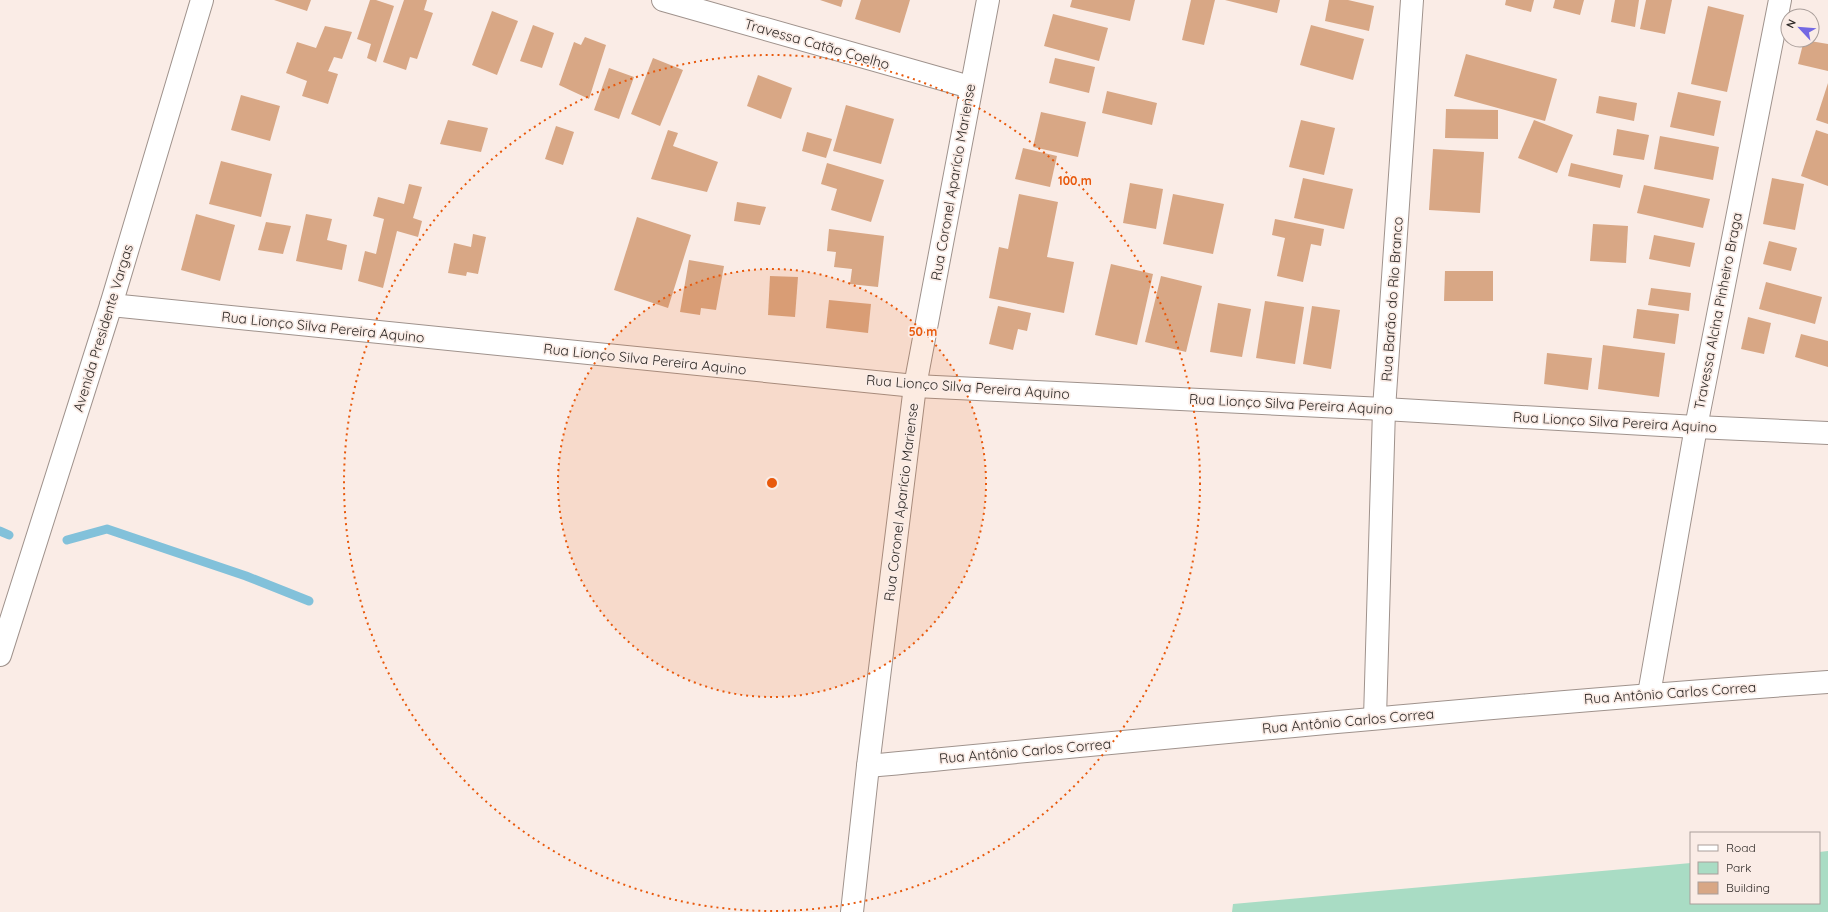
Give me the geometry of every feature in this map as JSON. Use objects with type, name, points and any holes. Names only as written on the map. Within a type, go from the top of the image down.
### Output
[{"type":"street","name":"Avenida Presidente Vargas","points":[[0,655],[111,305],[202,0]]},
{"type":"street","name":"Travessa Catão Coelho","points":[[663,0],[970,87]]},
{"type":"street","name":"Rua Coronel Aparício Mariense","points":[[852,912],[868,766],[915,386],[970,87],[988,0]]},
{"type":"street","name":"Rua Barão do Rio Branco","points":[[1375,718],[1384,409],[1412,0]]},
{"type":"street","name":"Travessa Alcina Pinheiro Braga","points":[[1649,694],[1696,427],[1780,0]]},
{"type":"street","name":"Rua Lionço Silva Pereira Aquino","points":[[111,305],[915,386],[1828,433]]},
{"type":"street","name":"Rua Antônio Carlos Correa","points":[[868,766],[1375,718],[1649,694],[1828,682]]},
{"type":"green space","points":[[1828,851],[1828,912],[1232,912],[1233,904],[1690,863],[1690,904],[1820,904],[1820,852]]},
{"type":"building","points":[[274,0],[311,0],[307,11]]},
{"type":"building","points":[[370,0],[376,0],[394,6],[376,62],[367,58],[371,44],[357,39]]},
{"type":"building","points":[[404,0],[427,0],[424,10],[433,13],[417,59],[410,57],[406,70],[383,62]]},
{"type":"building","points":[[820,0],[843,0],[841,7]]},
{"type":"building","points":[[861,0],[910,0],[900,33],[855,19]]},
{"type":"building","points":[[1072,0],[1135,0],[1130,21],[1070,7]]},
{"type":"building","points":[[1191,0],[1215,0],[1204,45],[1182,40]]},
{"type":"building","points":[[1225,0],[1280,0],[1277,13]]},
{"type":"building","points":[[1329,0],[1348,0],[1374,6],[1369,31],[1325,21]]},
{"type":"building","points":[[1506,0],[1534,0],[1531,12],[1505,5]]},
{"type":"building","points":[[1555,0],[1584,0],[1580,15],[1553,8]]},
{"type":"building","points":[[1615,0],[1639,0],[1635,27],[1611,22]]},
{"type":"building","points":[[1646,0],[1672,0],[1665,34],[1640,29]]},
{"type":"building","points":[[1708,6],[1744,15],[1727,92],[1691,84]]},
{"type":"building","points":[[492,11],[518,21],[497,75],[472,65]]},
{"type":"building","points":[[1053,14],[1108,28],[1099,61],[1044,46]]},
{"type":"building","points":[[533,25],[554,33],[542,68],[520,61]]},
{"type":"building","points":[[1311,25],[1364,39],[1353,80],[1300,65]]},
{"type":"building","points":[[325,26],[352,32],[342,59],[334,57],[328,71],[338,74],[328,104],[302,96],[307,81],[286,73],[297,42],[316,48]]},
{"type":"building","points":[[585,37],[606,45],[589,99],[559,85],[574,42],[581,45]]},
{"type":"building","points":[[1820,43],[1828,44],[1828,71],[1798,64],[1802,48],[1820,48]]},
{"type":"building","points":[[1466,54],[1557,79],[1545,121],[1454,96]]},
{"type":"building","points":[[653,58],[683,70],[660,126],[631,114]]},
{"type":"building","points":[[1055,58],[1095,67],[1089,93],[1049,83]]},
{"type":"building","points":[[609,68],[634,77],[619,119],[594,110]]},
{"type":"building","points":[[758,75],[792,88],[781,119],[747,106]]},
{"type":"building","points":[[1828,83],[1828,124],[1816,120]]},
{"type":"building","points":[[1107,91],[1157,103],[1152,125],[1102,113]]},
{"type":"building","points":[[1678,92],[1721,101],[1714,136],[1670,127]]},
{"type":"building","points":[[241,95],[280,106],[270,141],[231,130]]},
{"type":"building","points":[[1599,96],[1637,103],[1634,121],[1596,113]]},
{"type":"building","points":[[846,105],[894,119],[881,164],[833,151]]},
{"type":"building","points":[[1446,109],[1498,110],[1498,139],[1445,138]]},
{"type":"building","points":[[1041,112],[1086,122],[1078,157],[1033,147]]},
{"type":"building","points":[[448,120],[488,128],[481,152],[440,144]]},
{"type":"building","points":[[1301,120],[1335,128],[1324,175],[1289,167]]},
{"type":"building","points":[[1534,120],[1573,135],[1557,173],[1518,158]]},
{"type":"building","points":[[556,126],[574,132],[563,165],[545,159]]},
{"type":"building","points":[[1617,129],[1649,135],[1644,160],[1613,155]]},
{"type":"building","points":[[668,130],[678,133],[673,146],[718,162],[707,192],[651,179]]},
{"type":"building","points":[[1816,130],[1828,134],[1828,186],[1801,176]]},
{"type":"building","points":[[807,132],[832,139],[826,158],[802,151]]},
{"type":"building","points":[[1660,136],[1719,147],[1713,180],[1654,169]]},
{"type":"building","points":[[1023,148],[1057,156],[1050,187],[1015,179]]},
{"type":"building","points":[[1433,149],[1484,152],[1480,213],[1429,210]]},
{"type":"building","points":[[221,161],[272,174],[261,217],[209,204]]},
{"type":"building","points":[[827,163],[884,180],[871,222],[831,210],[837,189],[821,184]]},
{"type":"building","points":[[1571,163],[1623,175],[1620,188],[1568,176]]},
{"type":"building","points":[[1303,178],[1353,189],[1344,229],[1294,218]]},
{"type":"building","points":[[1772,178],[1804,184],[1795,230],[1763,224]]},
{"type":"building","points":[[1130,183],[1163,189],[1156,229],[1123,223]]},
{"type":"building","points":[[409,184],[422,187],[413,218],[422,221],[418,237],[397,231],[383,288],[358,281],[365,251],[376,254],[384,219],[373,216],[378,197],[404,204]]},
{"type":"building","points":[[1644,185],[1710,199],[1703,228],[1637,213]]},
{"type":"building","points":[[1019,194],[1058,202],[1047,257],[1074,262],[1064,313],[989,298],[999,247],[1008,249]]},
{"type":"building","points":[[1173,194],[1224,204],[1213,254],[1163,244]]},
{"type":"building","points":[[737,202],[766,207],[760,225],[734,221]]},
{"type":"building","points":[[196,214],[235,225],[220,281],[181,270]]},
{"type":"building","points":[[306,214],[332,219],[327,240],[347,245],[342,270],[296,261]]},
{"type":"building","points":[[637,217],[691,235],[668,308],[614,290]]},
{"type":"building","points":[[1275,219],[1324,229],[1321,246],[1311,244],[1303,282],[1277,276],[1285,238],[1272,235]]},
{"type":"building","points":[[266,222],[291,226],[283,254],[258,250]]},
{"type":"building","points":[[1593,224],[1628,226],[1626,263],[1590,261]]},
{"type":"building","points":[[829,229],[884,236],[878,287],[850,284],[852,269],[834,267],[836,252],[827,251]]},
{"type":"building","points":[[473,234],[486,237],[478,274],[467,272],[466,276],[448,273],[454,243],[471,247]]},
{"type":"building","points":[[1654,235],[1695,243],[1690,267],[1649,259]]},
{"type":"building","points":[[1769,241],[1797,248],[1791,271],[1763,264]]},
{"type":"building","points":[[689,260],[724,266],[716,310],[701,308],[700,315],[680,312]]},
{"type":"building","points":[[1111,264],[1153,274],[1137,345],[1095,335]]},
{"type":"building","points":[[1445,271],[1493,271],[1493,301],[1444,301]]},
{"type":"building","points":[[770,276],[798,277],[795,317],[768,315]]},
{"type":"building","points":[[1161,276],[1202,286],[1186,352],[1145,342]]},
{"type":"building","points":[[1766,282],[1822,297],[1815,324],[1759,309]]},
{"type":"building","points":[[1651,288],[1691,293],[1689,311],[1648,305]]},
{"type":"building","points":[[829,300],[871,304],[868,333],[826,328]]},
{"type":"building","points":[[1265,301],[1304,307],[1295,364],[1256,358]]},
{"type":"building","points":[[1218,303],[1251,309],[1242,357],[1210,352]]},
{"type":"building","points":[[998,306],[1031,313],[1027,331],[1018,329],[1013,350],[989,344]]},
{"type":"building","points":[[1312,306],[1340,310],[1331,369],[1303,364]]},
{"type":"building","points":[[1637,309],[1679,314],[1675,344],[1633,338]]},
{"type":"building","points":[[1748,317],[1771,323],[1764,354],[1741,349]]},
{"type":"building","points":[[1801,334],[1828,341],[1828,367],[1795,357]]},
{"type":"building","points":[[1603,345],[1665,353],[1659,397],[1598,389]]},
{"type":"building","points":[[1547,353],[1592,358],[1588,390],[1544,384]]},
{"type":"waterway","points":[[67,540],[107,529],[246,576],[309,601]]},
{"type":"waterway","points":[[0,531],[9,535]]}]
